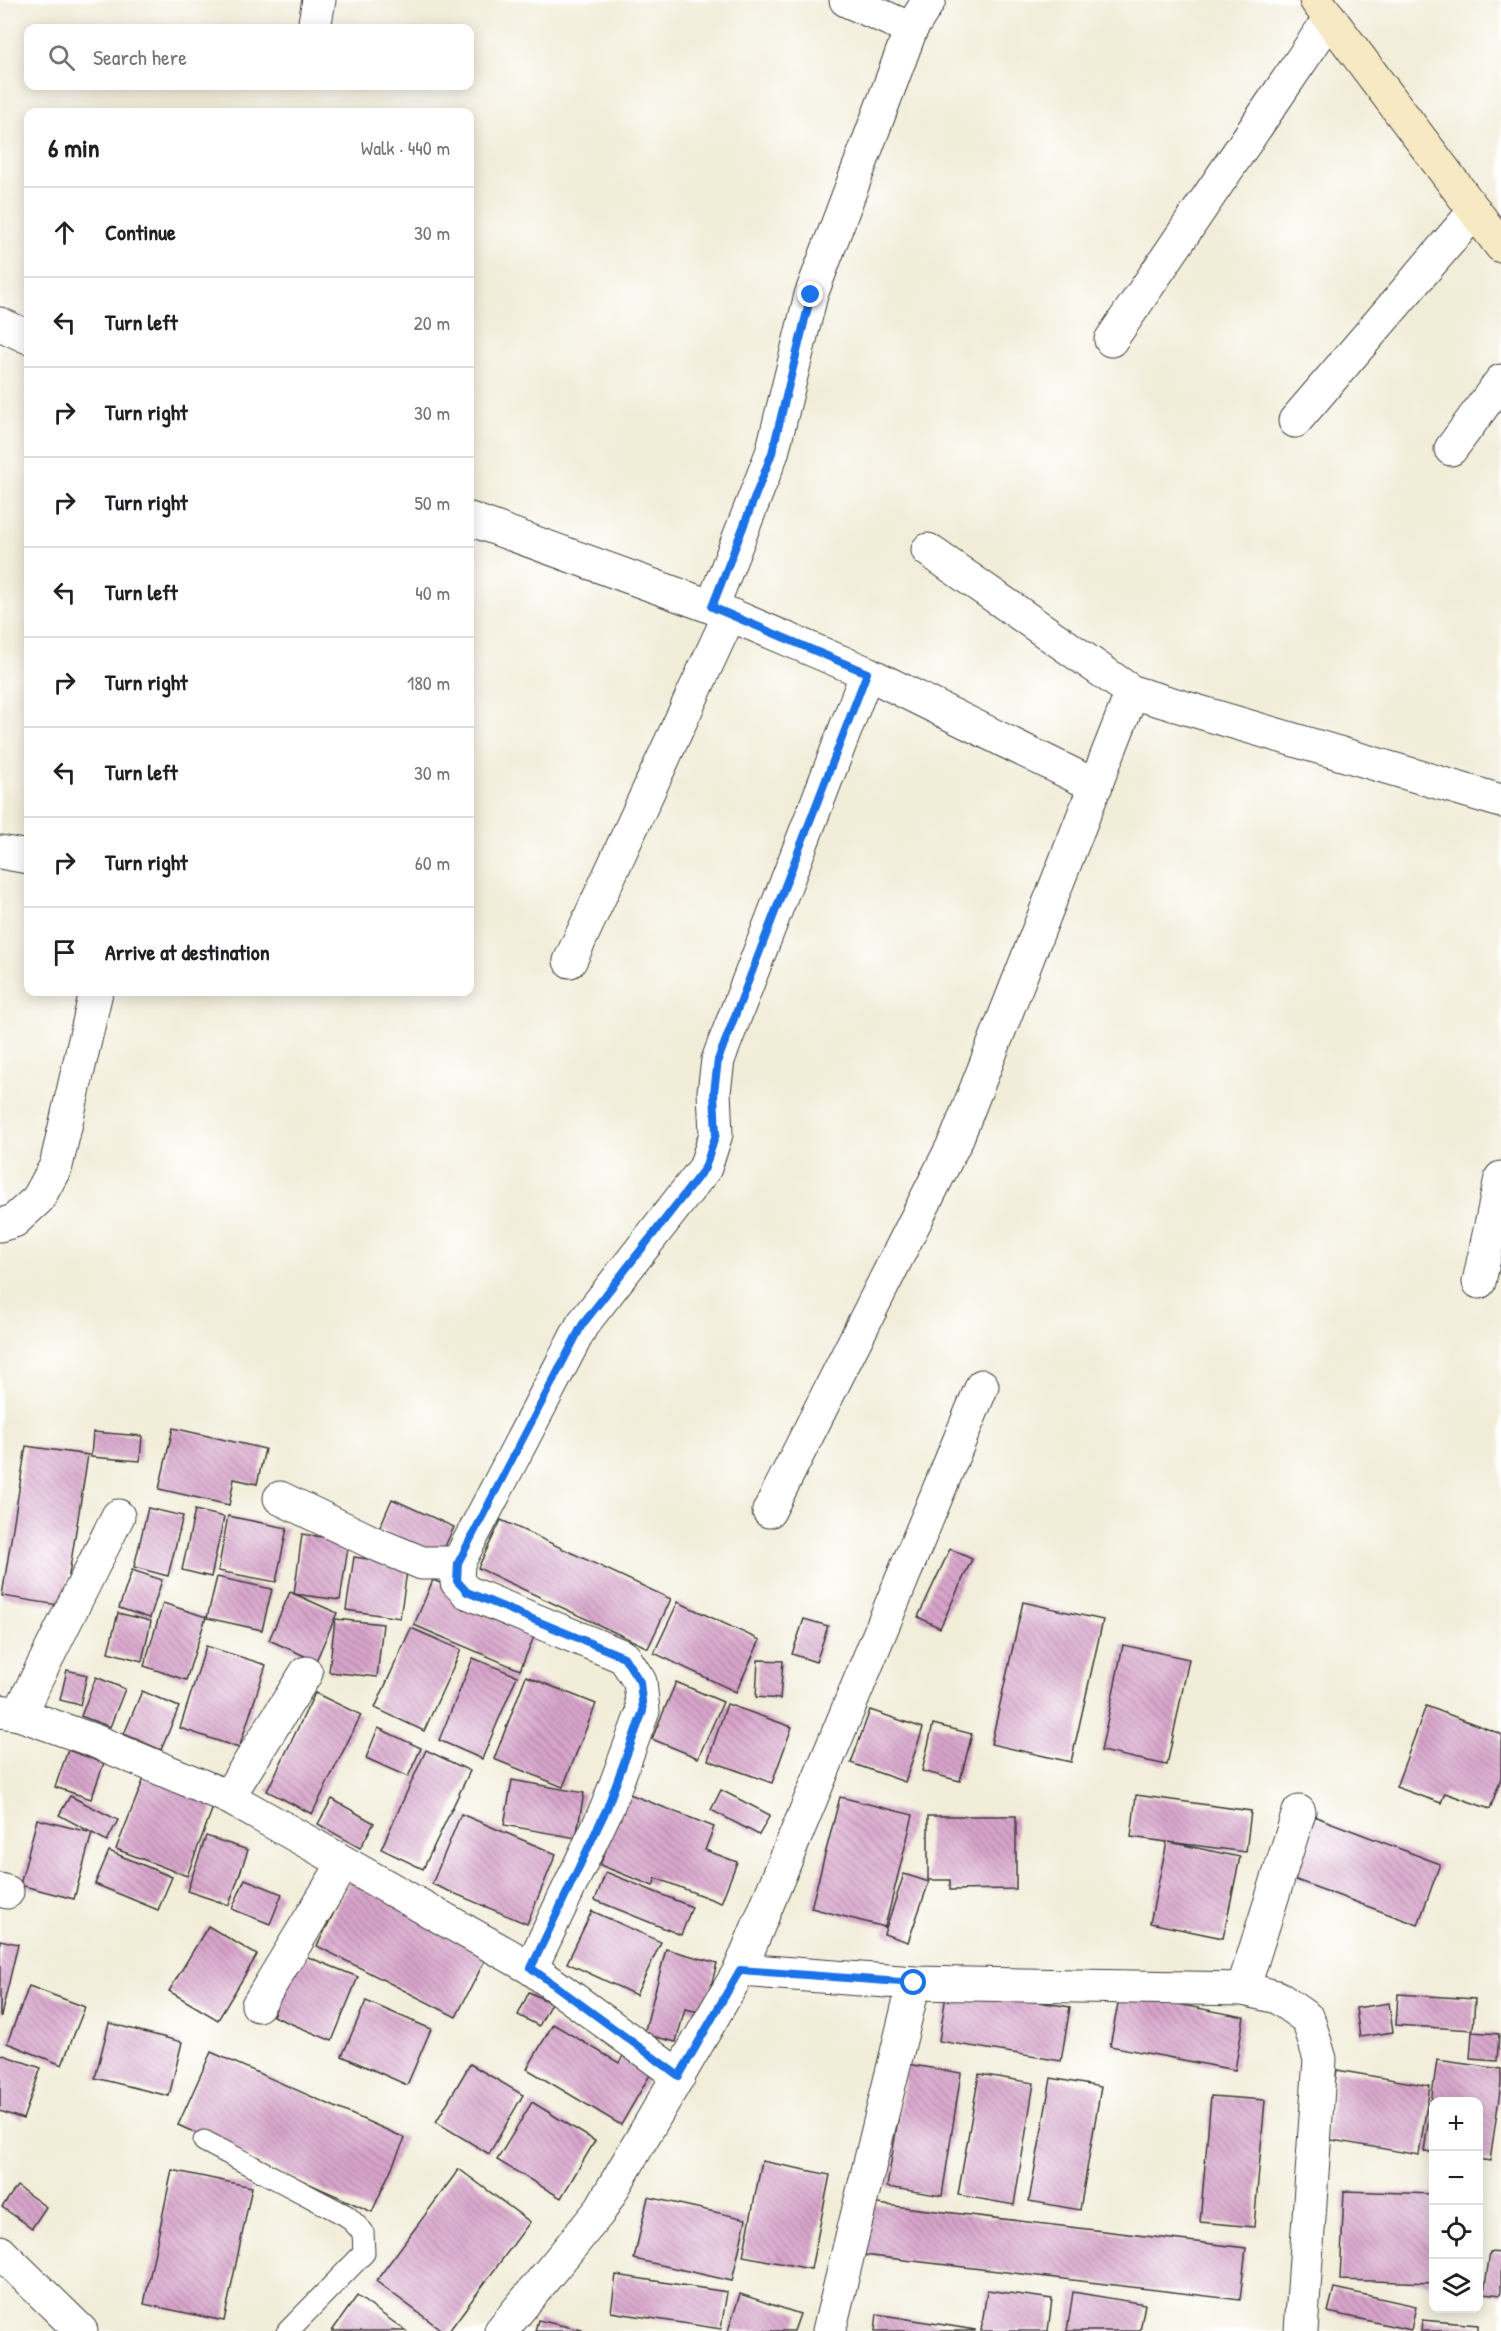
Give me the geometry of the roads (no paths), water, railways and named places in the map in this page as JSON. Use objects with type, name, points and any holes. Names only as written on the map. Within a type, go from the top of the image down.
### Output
[{"type":"main road","points":[[1323,9],[1501,246]]},
{"type":"street","points":[[315,24],[319,0]]},
{"type":"street","points":[[846,0],[911,29]]},
{"type":"street","points":[[570,961],[720,611],[772,453],[811,295],[911,29],[929,0]]},
{"type":"street","points":[[1111,339],[1323,9]]},
{"type":"street","points":[[1295,421],[1475,211]]},
{"type":"street","points":[[0,324],[24,334]]},
{"type":"street","points":[[1451,449],[1501,381]]},
{"type":"street","points":[[474,520],[720,611],[867,673],[1096,786]]},
{"type":"street","points":[[928,550],[1132,692],[1501,801]]},
{"type":"street","points":[[531,1968],[607,1808],[643,1711],[640,1682],[624,1657],[467,1592],[457,1581],[458,1563],[582,1325],[705,1168],[716,1134],[714,1092],[718,1060],[867,673]]},
{"type":"street","points":[[770,1510],[957,1138],[1132,692]]},
{"type":"street","points":[[0,852],[24,856]]},
{"type":"street","points":[[0,1225],[14,1221],[38,1199],[56,1166],[95,996]]},
{"type":"street","points":[[1479,1282],[1501,1178]]},
{"type":"street","points":[[501,2331],[599,2212],[740,1970],[982,1386]]},
{"type":"street","points":[[280,1498],[376,1544],[422,1563],[458,1563]]},
{"type":"street","points":[[118,1516],[10,1712],[95,1741],[228,1797],[531,1968],[679,2076]]},
{"type":"street","points":[[228,1797],[306,1673]]},
{"type":"street","points":[[1243,1989],[1299,1812]]},
{"type":"street","points":[[258,2005],[344,1863]]},
{"type":"street","points":[[740,1970],[914,1983],[1243,1989],[1277,1997],[1308,2019],[1320,2059],[1301,2331]]},
{"type":"street","points":[[829,2331],[914,1983]]},
{"type":"street","points":[[0,2252],[81,2331]]},
{"type":"lane","points":[[204,2141],[347,2216],[363,2232],[364,2253],[288,2331]]}]
